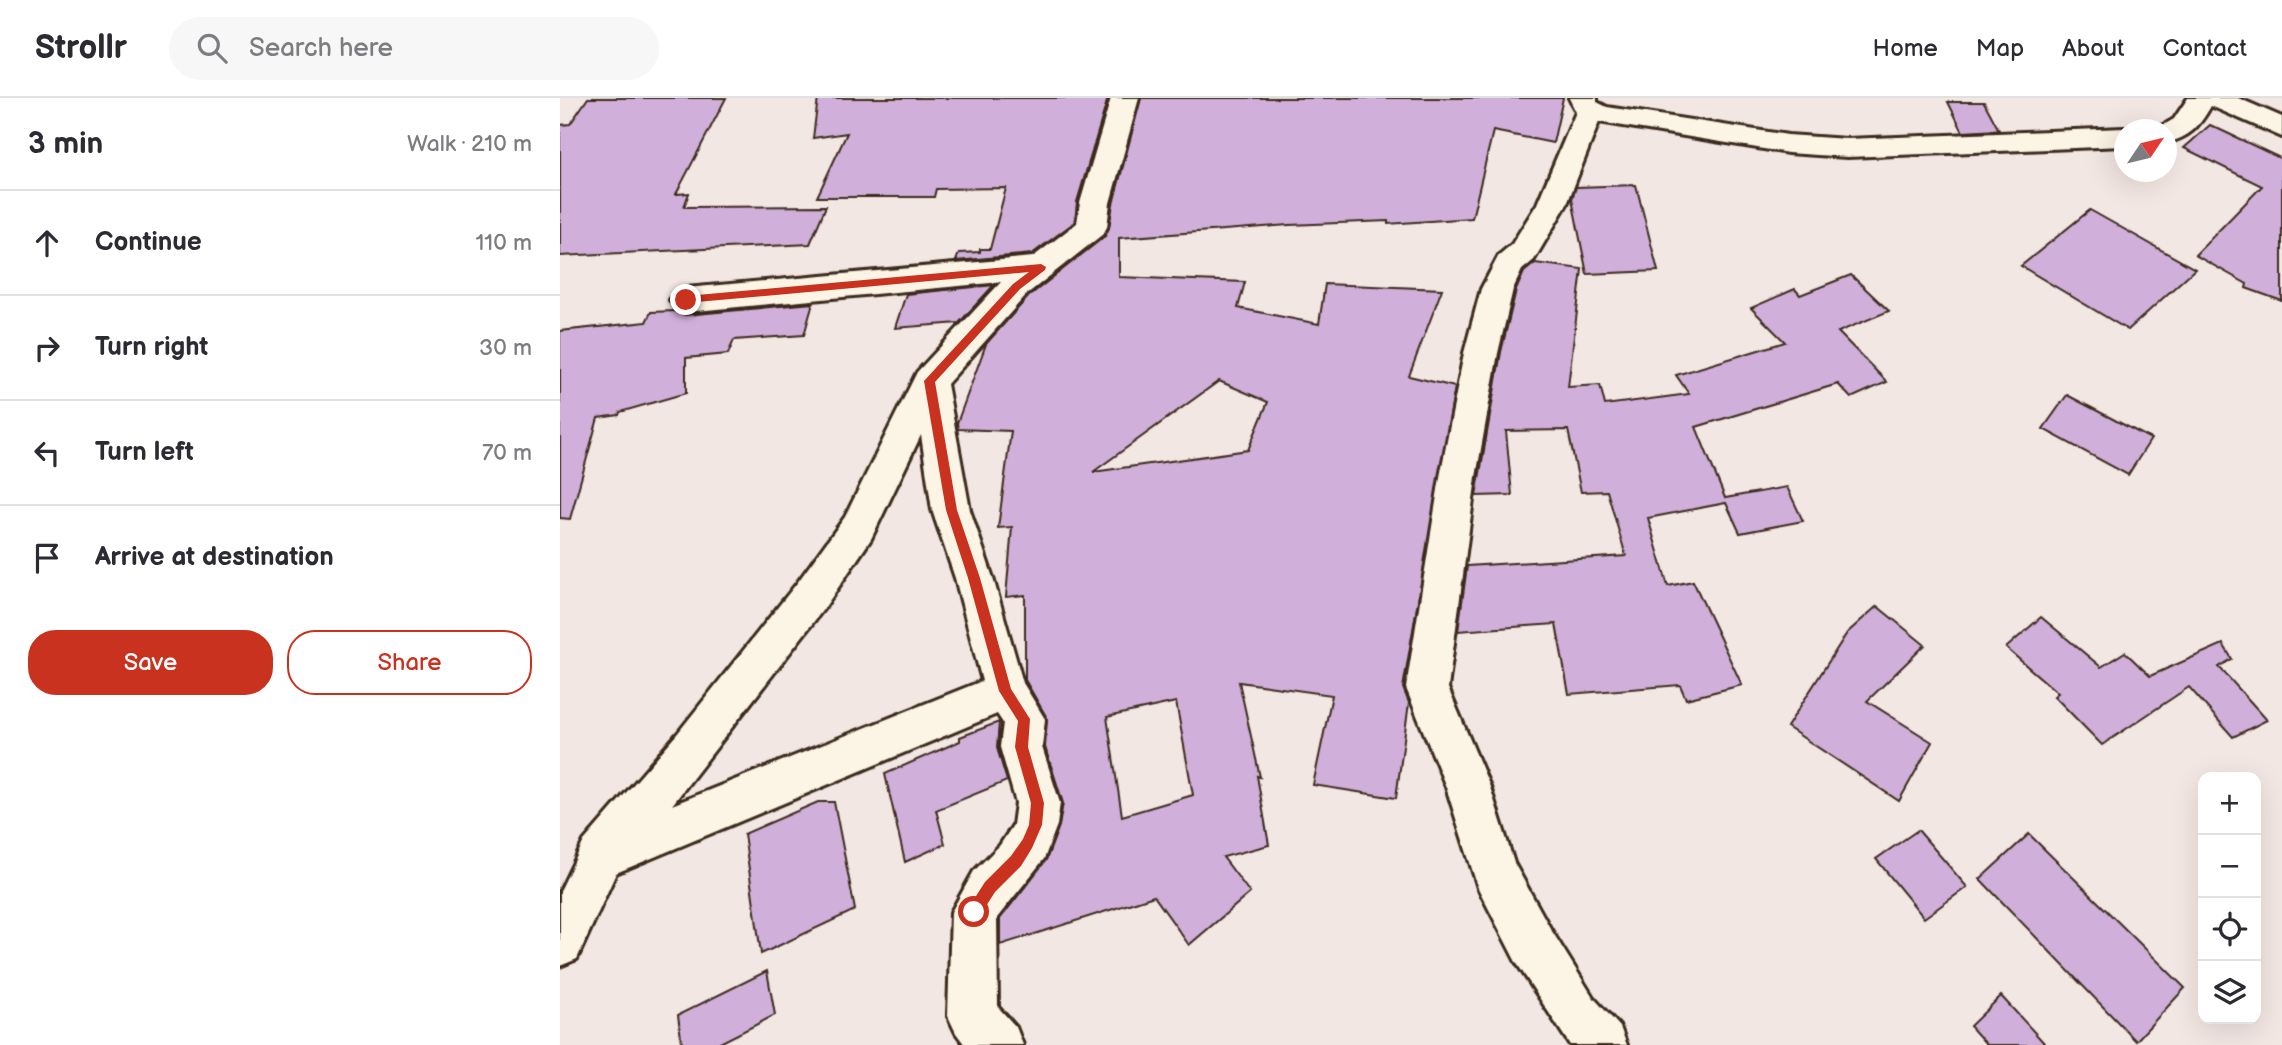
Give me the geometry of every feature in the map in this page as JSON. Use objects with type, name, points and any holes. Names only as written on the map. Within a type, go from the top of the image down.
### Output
[{"type":"street","points":[[560,942],[600,857],[692,749],[811,595],[858,528],[929,381],[1016,286],[1093,227],[1094,210],[1125,98]]},
{"type":"street","points":[[2177,132],[2188,123],[2202,98]]},
{"type":"street","points":[[2215,98],[2282,128]]},
{"type":"street","points":[[1602,1045],[1576,1014],[1533,945],[1494,872],[1468,787],[1427,688],[1458,477],[1481,353],[1497,289],[1510,263],[1523,252],[1552,204],[1563,181],[1587,104],[1788,144],[1847,148],[2114,137]]},
{"type":"street","points":[[686,300],[1041,267]]},
{"type":"street","points":[[929,381],[951,510],[974,578],[1005,691],[1024,719],[1021,747],[1038,803],[1035,825],[1028,844],[1016,861],[990,887],[974,912],[973,1016],[998,1045]]},
{"type":"street","points":[[600,857],[1005,691]]},
{"type":"building","points":[[588,98],[726,98],[676,194],[689,193],[684,207],[826,206],[810,244],[560,256],[560,125],[570,124]]},
{"type":"building","points":[[818,98],[1108,98],[1077,202],[1075,222],[1032,254],[956,261],[959,253],[990,249],[1006,188],[936,189],[934,197],[817,197],[847,133],[813,138]]},
{"type":"building","points":[[1141,98],[1563,98],[1553,143],[1493,131],[1472,218],[1388,224],[1388,221],[1289,225],[1119,238],[1119,277],[1245,282],[1238,308],[1319,324],[1325,284],[1442,289],[1409,376],[1455,387],[1403,688],[1409,703],[1396,798],[1313,785],[1332,695],[1239,682],[1260,777],[1257,776],[1269,845],[1223,857],[1250,893],[1189,945],[1154,896],[1000,945],[1000,919],[1046,860],[1059,826],[1063,803],[1045,747],[1047,718],[1025,680],[1025,595],[1006,597],[1012,527],[998,528],[1011,431],[958,429],[957,423],[986,344],[1029,296],[1105,236]],"holes":[[[1219,381],[1268,402],[1248,450],[1093,472]],[[1176,702],[1193,795],[1122,816],[1107,717]]]},
{"type":"building","points":[[1948,102],[1984,102],[1999,130],[1963,132]]},
{"type":"building","points":[[2210,125],[2282,159],[2282,301],[2246,288],[2247,284],[2195,255],[2262,186],[2184,148]]},
{"type":"building","points":[[1636,185],[1658,271],[1587,274],[1572,199],[1576,187]]},
{"type":"building","points":[[2090,210],[2195,269],[2128,330],[2021,266]]},
{"type":"building","points":[[1535,263],[1582,269],[1568,387],[1600,385],[1605,405],[1689,394],[1676,375],[1785,342],[1751,308],[1795,289],[1800,295],[1851,275],[1889,311],[1838,332],[1887,382],[1851,398],[1838,384],[1696,427],[1725,498],[1787,487],[1803,521],[1740,533],[1726,503],[1648,518],[1668,586],[1693,581],[1742,685],[1686,699],[1680,685],[1569,694],[1556,624],[1458,631],[1467,566],[1626,556],[1607,491],[1581,492],[1568,430],[1506,431],[1512,495],[1476,496],[1501,352],[1516,290],[1524,272]]},
{"type":"building","points":[[994,285],[959,323],[895,328],[906,294]]},
{"type":"building","points":[[813,303],[804,335],[734,340],[728,354],[686,358],[686,393],[620,412],[619,415],[598,418],[570,519],[560,518],[560,331],[646,322],[651,312],[674,311],[686,315]]},
{"type":"building","points":[[2067,395],[2151,439],[2128,475],[2043,429]]},
{"type":"building","points":[[1877,606],[1925,645],[1867,701],[1932,742],[1899,801],[1787,727],[1847,633]]},
{"type":"building","points":[[2041,617],[2101,667],[2125,652],[2150,676],[2223,644],[2232,659],[2219,667],[2267,720],[2233,737],[2189,687],[2102,745],[2054,696],[2058,693],[2006,648]]},
{"type":"building","points":[[999,722],[997,748],[1007,781],[936,810],[945,844],[905,862],[885,774],[960,741],[960,737]]},
{"type":"building","points":[[818,802],[834,802],[855,910],[761,954],[744,834]]},
{"type":"building","points":[[1918,830],[1967,887],[1924,918],[1876,859]]},
{"type":"building","points":[[2029,834],[2185,988],[2136,1041],[1980,879]]},
{"type":"building","points":[[767,971],[775,1015],[716,1045],[682,1045],[678,1015]]},
{"type":"building","points":[[2001,996],[2046,1045],[1987,1045],[1970,1026]]},
{"type":"route","points":[[686,300],[1041,267],[1016,286],[929,381],[951,510],[974,578],[1005,691],[1024,719],[1021,747],[1038,803],[1035,825],[1028,844],[1016,861],[990,887],[974,912]]}]
